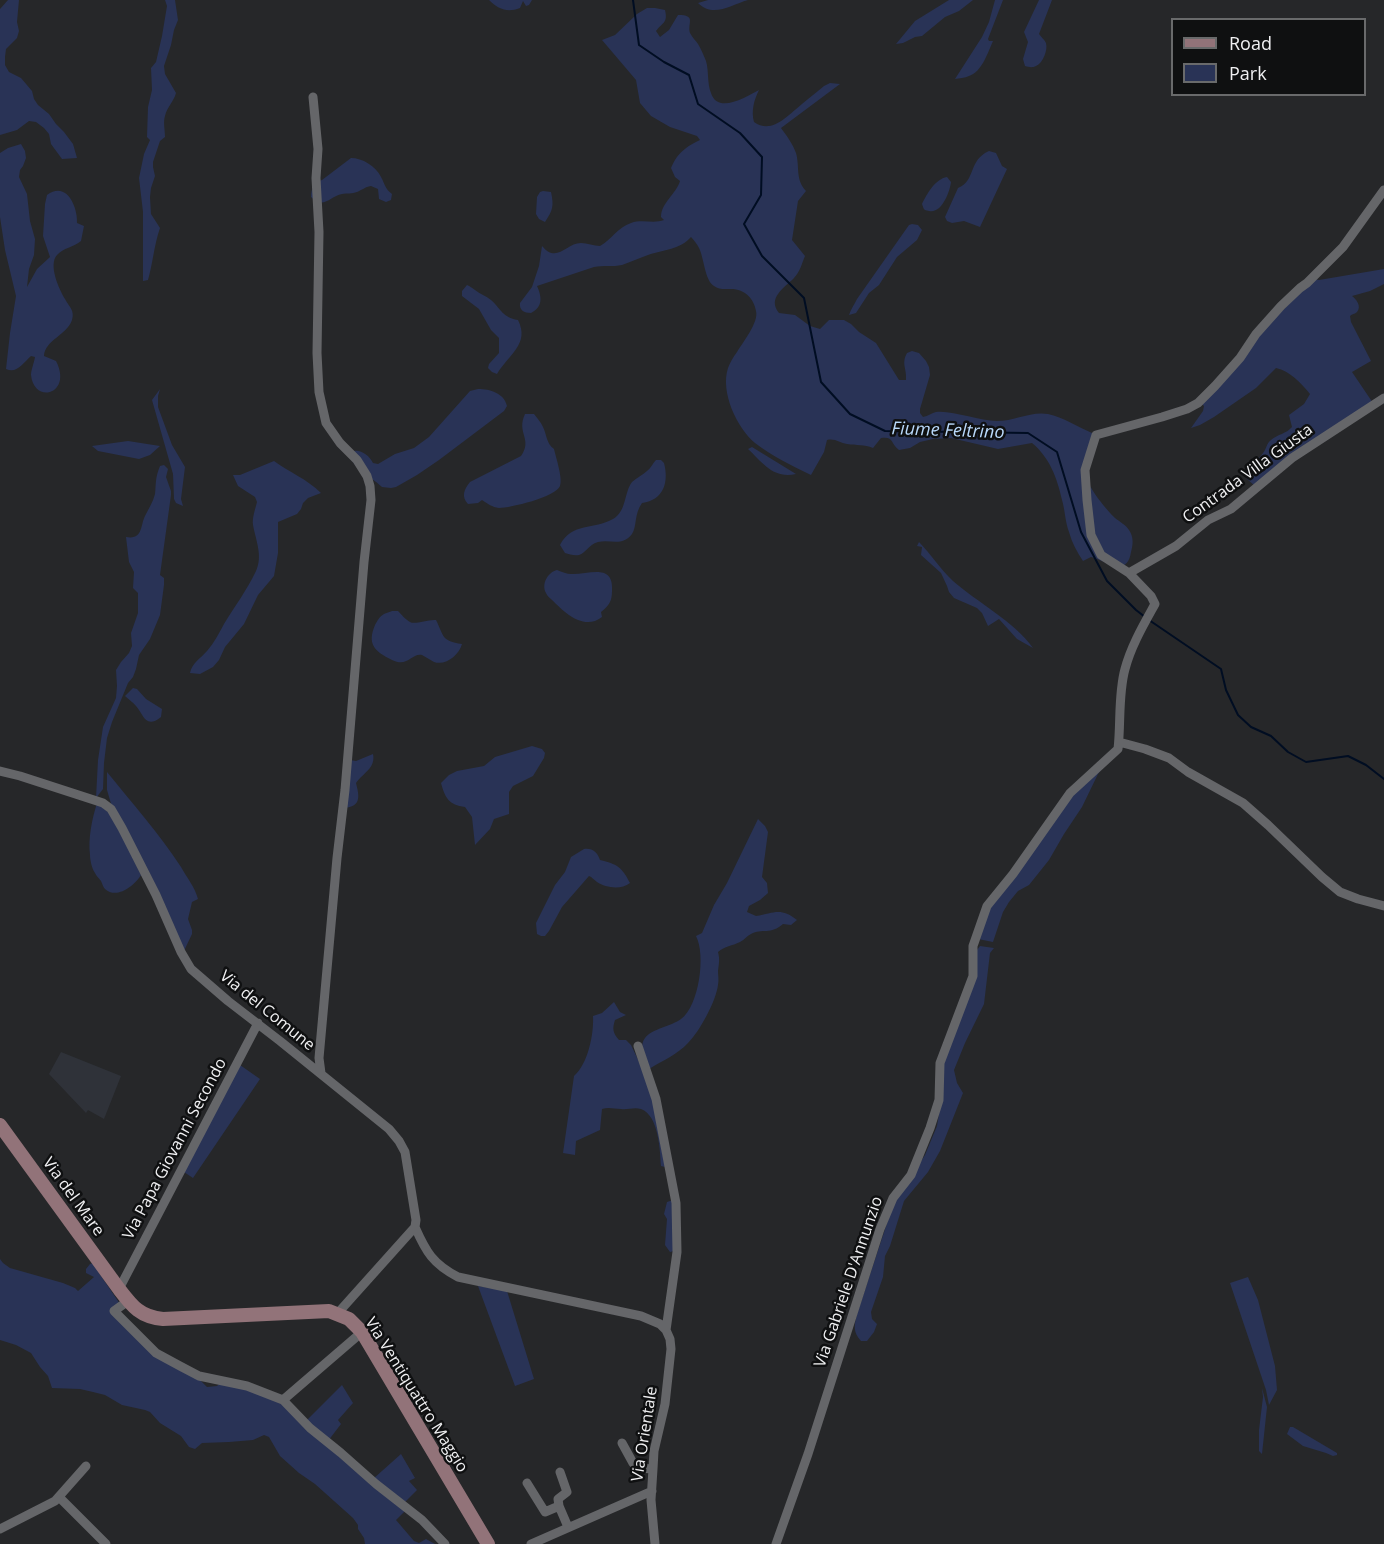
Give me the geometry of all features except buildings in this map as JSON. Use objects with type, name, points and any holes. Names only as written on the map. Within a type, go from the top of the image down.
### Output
[{"type":"street","points":[[313,97],[318,149],[316,178],[319,232],[317,353],[319,392],[326,423],[362,468],[370,486],[371,500],[337,858],[320,1058],[321,1073]]},
{"type":"street","points":[[1384,190],[1343,247],[1281,306],[1256,334],[1240,358],[1198,403],[1162,417],[1096,435],[1085,470],[1091,535],[1101,555],[1129,573],[1152,596],[1155,604],[1125,668],[1121,690],[1119,742],[1169,758],[1188,772],[1243,803],[1340,892],[1384,906]]},
{"type":"street","name":"Contrada Villa Giusta","points":[[1129,573],[1176,546],[1208,520],[1231,509],[1292,458],[1384,398]]},
{"type":"street","name":"Via Gabriele D'Annunzio","points":[[776,1544],[808,1454],[880,1229],[892,1198],[911,1175],[933,1119],[939,1100],[940,1063],[973,976],[973,946],[987,906],[1070,793],[1118,749],[1119,742]]},
{"type":"street","name":"Via del Comune","points":[[0,771],[103,803],[111,809],[191,969],[388,1129],[405,1152],[416,1220],[415,1227],[423,1245],[442,1269],[458,1277],[641,1316],[660,1324],[666,1330]]},
{"type":"street","name":"Via Papa Giovanni Secondo","points":[[118,1289],[258,1023]]},
{"type":"street","name":"Via Orientale","points":[[638,1046],[656,1099],[676,1203],[677,1252],[666,1330],[671,1349],[669,1378],[652,1469],[651,1500],[655,1544]]},
{"type":"street","name":"Via del Mare","points":[[0,1125],[118,1289]]},
{"type":"street","points":[[118,1289],[144,1315],[153,1318],[329,1311],[337,1314],[415,1227]]},
{"type":"street","points":[[128,1301],[114,1311],[156,1353],[199,1376],[247,1386],[283,1400],[309,1428],[423,1520],[445,1544]]},
{"type":"street","name":"Via Ventiquattro Maggio","points":[[337,1314],[349,1319],[362,1332],[488,1544]]},
{"type":"street","points":[[283,1400],[362,1332]]},
{"type":"street","points":[[622,1443],[637,1468],[652,1469]]},
{"type":"street","points":[[0,1528],[55,1502],[86,1466]]},
{"type":"street","points":[[560,1472],[567,1492],[558,1499],[559,1506],[568,1527]]},
{"type":"street","points":[[527,1483],[545,1512],[559,1506]]},
{"type":"street","points":[[531,1544],[546,1541],[568,1527],[652,1491]]},
{"type":"street","points":[[58,1497],[106,1544]]},
{"type":"shaded area","points":[[61,1052],[121,1076],[104,1119],[88,1110],[86,1113],[49,1074]]},
{"type":"green space","points":[[8,0],[19,0],[17,22],[19,31],[17,38],[6,49],[5,65],[9,72],[21,78],[32,91],[38,105],[64,132],[73,144],[77,158],[62,159],[51,144],[49,134],[36,122],[29,121],[17,130],[0,135],[0,9]]},
{"type":"green space","points":[[165,0],[175,0],[178,20],[164,66],[165,74],[176,93],[165,116],[165,137],[160,141],[153,162],[155,176],[150,197],[151,214],[160,228],[148,280],[143,281],[143,212],[139,178],[144,154],[150,140],[147,137],[148,107],[152,90],[151,68],[156,62],[162,36],[167,6]]},
{"type":"green space","points":[[489,0],[532,0],[529,5],[526,6],[523,1],[520,8],[507,10],[499,8]]},
{"type":"green space","points":[[708,0],[748,0],[716,10],[710,10],[698,3]]},
{"type":"green space","points":[[949,0],[973,0],[959,11],[945,17],[922,36],[896,44],[915,21]]},
{"type":"green space","points":[[995,0],[1003,0],[988,39],[993,41],[984,61],[974,74],[955,79],[982,37]]},
{"type":"green space","points":[[1039,0],[1052,0],[1039,34],[1046,43],[1046,49],[1041,62],[1035,67],[1029,67],[1025,66],[1023,59],[1028,42],[1024,32]]},
{"type":"green space","points":[[647,8],[665,10],[665,20],[656,31],[660,37],[669,30],[678,15],[689,18],[690,33],[706,61],[710,89],[715,99],[720,103],[733,102],[759,90],[754,102],[753,114],[754,122],[761,125],[767,126],[780,122],[824,86],[830,83],[840,84],[781,128],[795,150],[799,177],[806,191],[798,201],[792,240],[805,256],[796,276],[776,298],[776,308],[779,313],[795,315],[810,326],[820,329],[829,320],[844,320],[876,343],[899,380],[906,380],[904,363],[907,353],[912,351],[919,353],[929,367],[930,375],[920,409],[923,417],[942,412],[997,421],[1042,413],[1054,415],[1092,433],[1094,436],[1088,468],[1088,482],[1103,504],[1131,533],[1132,547],[1129,560],[1125,564],[1116,566],[1091,557],[1083,561],[1070,536],[1052,469],[1044,455],[1032,443],[998,449],[951,438],[920,442],[910,448],[899,450],[888,438],[881,438],[873,448],[827,440],[824,452],[811,475],[755,443],[736,419],[728,398],[726,377],[731,362],[755,321],[755,307],[745,293],[736,289],[718,288],[711,283],[701,252],[691,237],[677,247],[622,265],[594,267],[537,286],[540,294],[538,308],[531,313],[521,309],[520,303],[532,287],[539,266],[542,246],[547,251],[557,253],[581,243],[600,246],[622,227],[631,223],[664,220],[661,217],[663,207],[680,181],[675,177],[671,168],[683,151],[700,140],[697,136],[670,127],[651,116],[640,103],[636,80],[602,40],[615,35],[637,14]]},
{"type":"green space","points":[[21,144],[26,158],[19,177],[27,194],[35,239],[27,287],[37,269],[50,257],[43,236],[47,195],[54,191],[66,193],[76,210],[77,223],[84,226],[81,241],[59,253],[55,259],[55,277],[73,317],[66,330],[45,350],[44,356],[56,361],[60,372],[60,381],[51,392],[39,390],[34,384],[31,375],[35,357],[31,356],[17,369],[6,369],[16,296],[0,217],[0,153]]},
{"type":"green space","points":[[989,151],[996,153],[1002,166],[1007,169],[980,227],[964,221],[952,223],[947,221],[945,217],[958,188],[967,181],[982,155]]},
{"type":"green space","points":[[351,158],[364,161],[376,169],[386,188],[392,194],[391,200],[386,202],[379,199],[378,189],[371,186],[355,193],[338,195],[323,202],[311,197],[315,184]]},
{"type":"green space","points":[[947,177],[951,182],[941,206],[934,211],[925,210],[922,204],[929,192],[935,184]]},
{"type":"green space","points":[[543,191],[551,192],[552,201],[551,211],[545,222],[536,214],[537,197]]},
{"type":"green space","points":[[909,225],[918,225],[922,230],[917,240],[897,257],[879,285],[869,293],[856,313],[849,315],[857,299]]},
{"type":"green space","points":[[1384,269],[1384,284],[1352,296],[1359,307],[1357,312],[1350,316],[1371,361],[1352,372],[1373,403],[1256,487],[1246,478],[1246,471],[1261,455],[1269,442],[1292,427],[1289,415],[1304,404],[1310,394],[1291,375],[1276,368],[1256,388],[1214,417],[1191,428],[1203,411],[1202,404],[1270,323],[1314,279]]},
{"type":"green space","points":[[467,285],[491,300],[505,315],[518,320],[521,328],[520,342],[497,374],[488,368],[499,353],[499,338],[491,330],[479,309],[462,296],[462,291]]},
{"type":"green space","points":[[160,389],[158,407],[172,445],[185,467],[181,499],[183,506],[176,503],[174,499],[173,474],[152,400]]},
{"type":"green space","points":[[478,389],[500,395],[507,406],[504,411],[439,460],[396,487],[382,487],[351,460],[348,454],[358,451],[369,457],[373,463],[378,464],[395,454],[414,448],[429,437],[470,391]]},
{"type":"green space","points":[[525,414],[534,414],[554,449],[560,473],[560,486],[542,498],[505,508],[497,508],[482,500],[468,504],[464,493],[470,482],[521,456],[525,445],[522,426]]},
{"type":"green space","points":[[128,441],[160,446],[150,455],[139,459],[98,451],[92,446]]},
{"type":"green space","points":[[752,447],[796,474],[781,474],[769,469],[748,449]]},
{"type":"green space","points":[[656,460],[664,463],[665,483],[660,494],[642,503],[632,534],[620,541],[598,542],[579,555],[565,553],[560,545],[571,533],[618,516],[629,486]]},
{"type":"green space","points":[[274,461],[321,493],[308,498],[297,514],[278,522],[278,553],[274,576],[258,595],[244,624],[225,647],[213,667],[200,674],[190,673],[194,664],[214,641],[249,585],[258,565],[258,548],[253,522],[257,502],[255,497],[238,486],[233,475],[240,475]]},
{"type":"green space","points":[[164,465],[168,469],[166,477],[171,495],[160,575],[164,578],[164,585],[160,615],[150,639],[139,655],[133,677],[128,683],[112,722],[107,738],[103,789],[96,798],[103,727],[116,698],[116,670],[132,646],[131,633],[138,613],[138,593],[133,588],[134,572],[129,562],[126,537],[135,536],[140,531],[155,494],[158,470]]},
{"type":"green space","points":[[919,542],[953,581],[1016,629],[1033,648],[1017,639],[999,619],[988,626],[977,608],[954,598],[941,573],[921,555],[922,547],[917,546]]},
{"type":"green space","points":[[557,570],[571,574],[599,572],[609,576],[612,582],[611,598],[601,612],[602,617],[588,622],[575,619],[546,594],[546,579]]},
{"type":"green space","points":[[392,611],[398,611],[412,623],[436,620],[444,637],[462,644],[455,656],[439,663],[422,655],[402,662],[386,657],[374,646],[372,637],[379,619]]},
{"type":"green space","points":[[133,688],[162,709],[161,717],[151,722],[145,719],[125,696]]},
{"type":"green space","points":[[532,746],[542,749],[545,753],[544,758],[533,776],[513,786],[509,792],[509,814],[494,819],[490,829],[475,845],[472,817],[465,807],[455,805],[448,800],[441,783],[457,771],[484,766],[495,757]]},
{"type":"green space","points":[[373,754],[371,767],[356,783],[357,802],[345,808],[350,760],[356,761]]},
{"type":"green space","points":[[1110,758],[1098,774],[1082,807],[1049,860],[1029,885],[1018,891],[1009,902],[1003,912],[993,942],[978,939],[984,917],[1067,798]]},
{"type":"green space","points":[[107,772],[164,842],[195,890],[198,899],[192,902],[188,919],[192,934],[183,953],[112,807],[107,790]]},
{"type":"green space","points":[[97,803],[108,812],[117,825],[141,875],[135,883],[120,892],[110,892],[105,889],[91,864],[90,835]]},
{"type":"green space","points":[[758,819],[768,832],[762,877],[767,883],[768,893],[749,906],[747,912],[756,916],[782,912],[797,920],[791,925],[783,924],[774,929],[755,932],[718,952],[717,992],[702,1024],[684,1047],[649,1069],[643,1054],[643,1042],[652,1032],[681,1019],[692,1003],[699,980],[700,967],[699,944],[696,936],[702,933]]},
{"type":"green space","points":[[584,849],[592,850],[600,860],[618,867],[630,883],[622,887],[609,887],[589,876],[562,907],[545,936],[537,934],[536,923],[555,885],[565,872],[571,857]]},
{"type":"green space","points":[[980,946],[994,948],[990,953],[984,1004],[954,1070],[957,1083],[963,1093],[940,1151],[928,1172],[904,1201],[885,1256],[883,1277],[871,1312],[872,1319],[877,1324],[867,1341],[861,1341],[855,1329],[857,1314],[894,1202],[925,1155],[937,1126],[942,1095],[942,1070]]},
{"type":"green space","points":[[614,1002],[620,1012],[626,1015],[615,1020],[614,1033],[619,1040],[626,1040],[631,1045],[644,1072],[652,1097],[665,1167],[661,1166],[659,1143],[652,1119],[638,1108],[602,1109],[600,1130],[576,1141],[575,1155],[563,1153],[574,1076],[583,1064],[589,1048],[593,1016],[602,1013]]},
{"type":"green space","points":[[240,1065],[260,1079],[193,1178],[184,1172]]},
{"type":"green space","points":[[673,1200],[674,1251],[670,1252],[665,1245],[667,1219],[664,1214],[667,1202]]},
{"type":"green space","points":[[0,1259],[10,1268],[63,1283],[78,1291],[94,1277],[86,1273],[86,1269],[93,1263],[100,1269],[99,1273],[120,1304],[115,1309],[151,1345],[197,1377],[207,1387],[217,1386],[220,1383],[243,1388],[279,1402],[407,1509],[396,1520],[414,1541],[419,1543],[426,1539],[435,1544],[365,1544],[353,1518],[280,1456],[269,1437],[264,1435],[253,1440],[202,1443],[195,1449],[189,1447],[181,1436],[160,1423],[150,1412],[122,1405],[105,1395],[93,1392],[52,1388],[48,1376],[31,1353],[0,1340]]},
{"type":"green space","points":[[1248,1277],[1258,1300],[1275,1366],[1277,1390],[1269,1405],[1230,1283]]},
{"type":"green space","points":[[478,1286],[507,1291],[534,1379],[515,1386]]},
{"type":"green space","points":[[342,1385],[353,1403],[338,1420],[341,1424],[328,1441],[305,1422]]},
{"type":"green space","points":[[1262,1388],[1267,1407],[1262,1454],[1259,1451],[1259,1430]]},
{"type":"green space","points":[[1290,1427],[1337,1455],[1333,1456],[1303,1446],[1287,1434]]},
{"type":"green space","points":[[401,1454],[415,1478],[409,1481],[417,1490],[405,1502],[373,1479]]},
{"type":"waterway","name":"Fiume Feltrino","points":[[633,0],[639,45],[689,75],[698,104],[740,133],[762,157],[761,195],[744,224],[762,256],[804,298],[821,382],[850,414],[885,431],[1028,433],[1057,452],[1081,532],[1107,581],[1145,617]]},
{"type":"waterway","name":"Fiume Feltrino","points":[[1149,620],[1221,669],[1226,690],[1238,715],[1251,727],[1271,736],[1288,752],[1306,762],[1348,756],[1366,765],[1384,779]]}]
